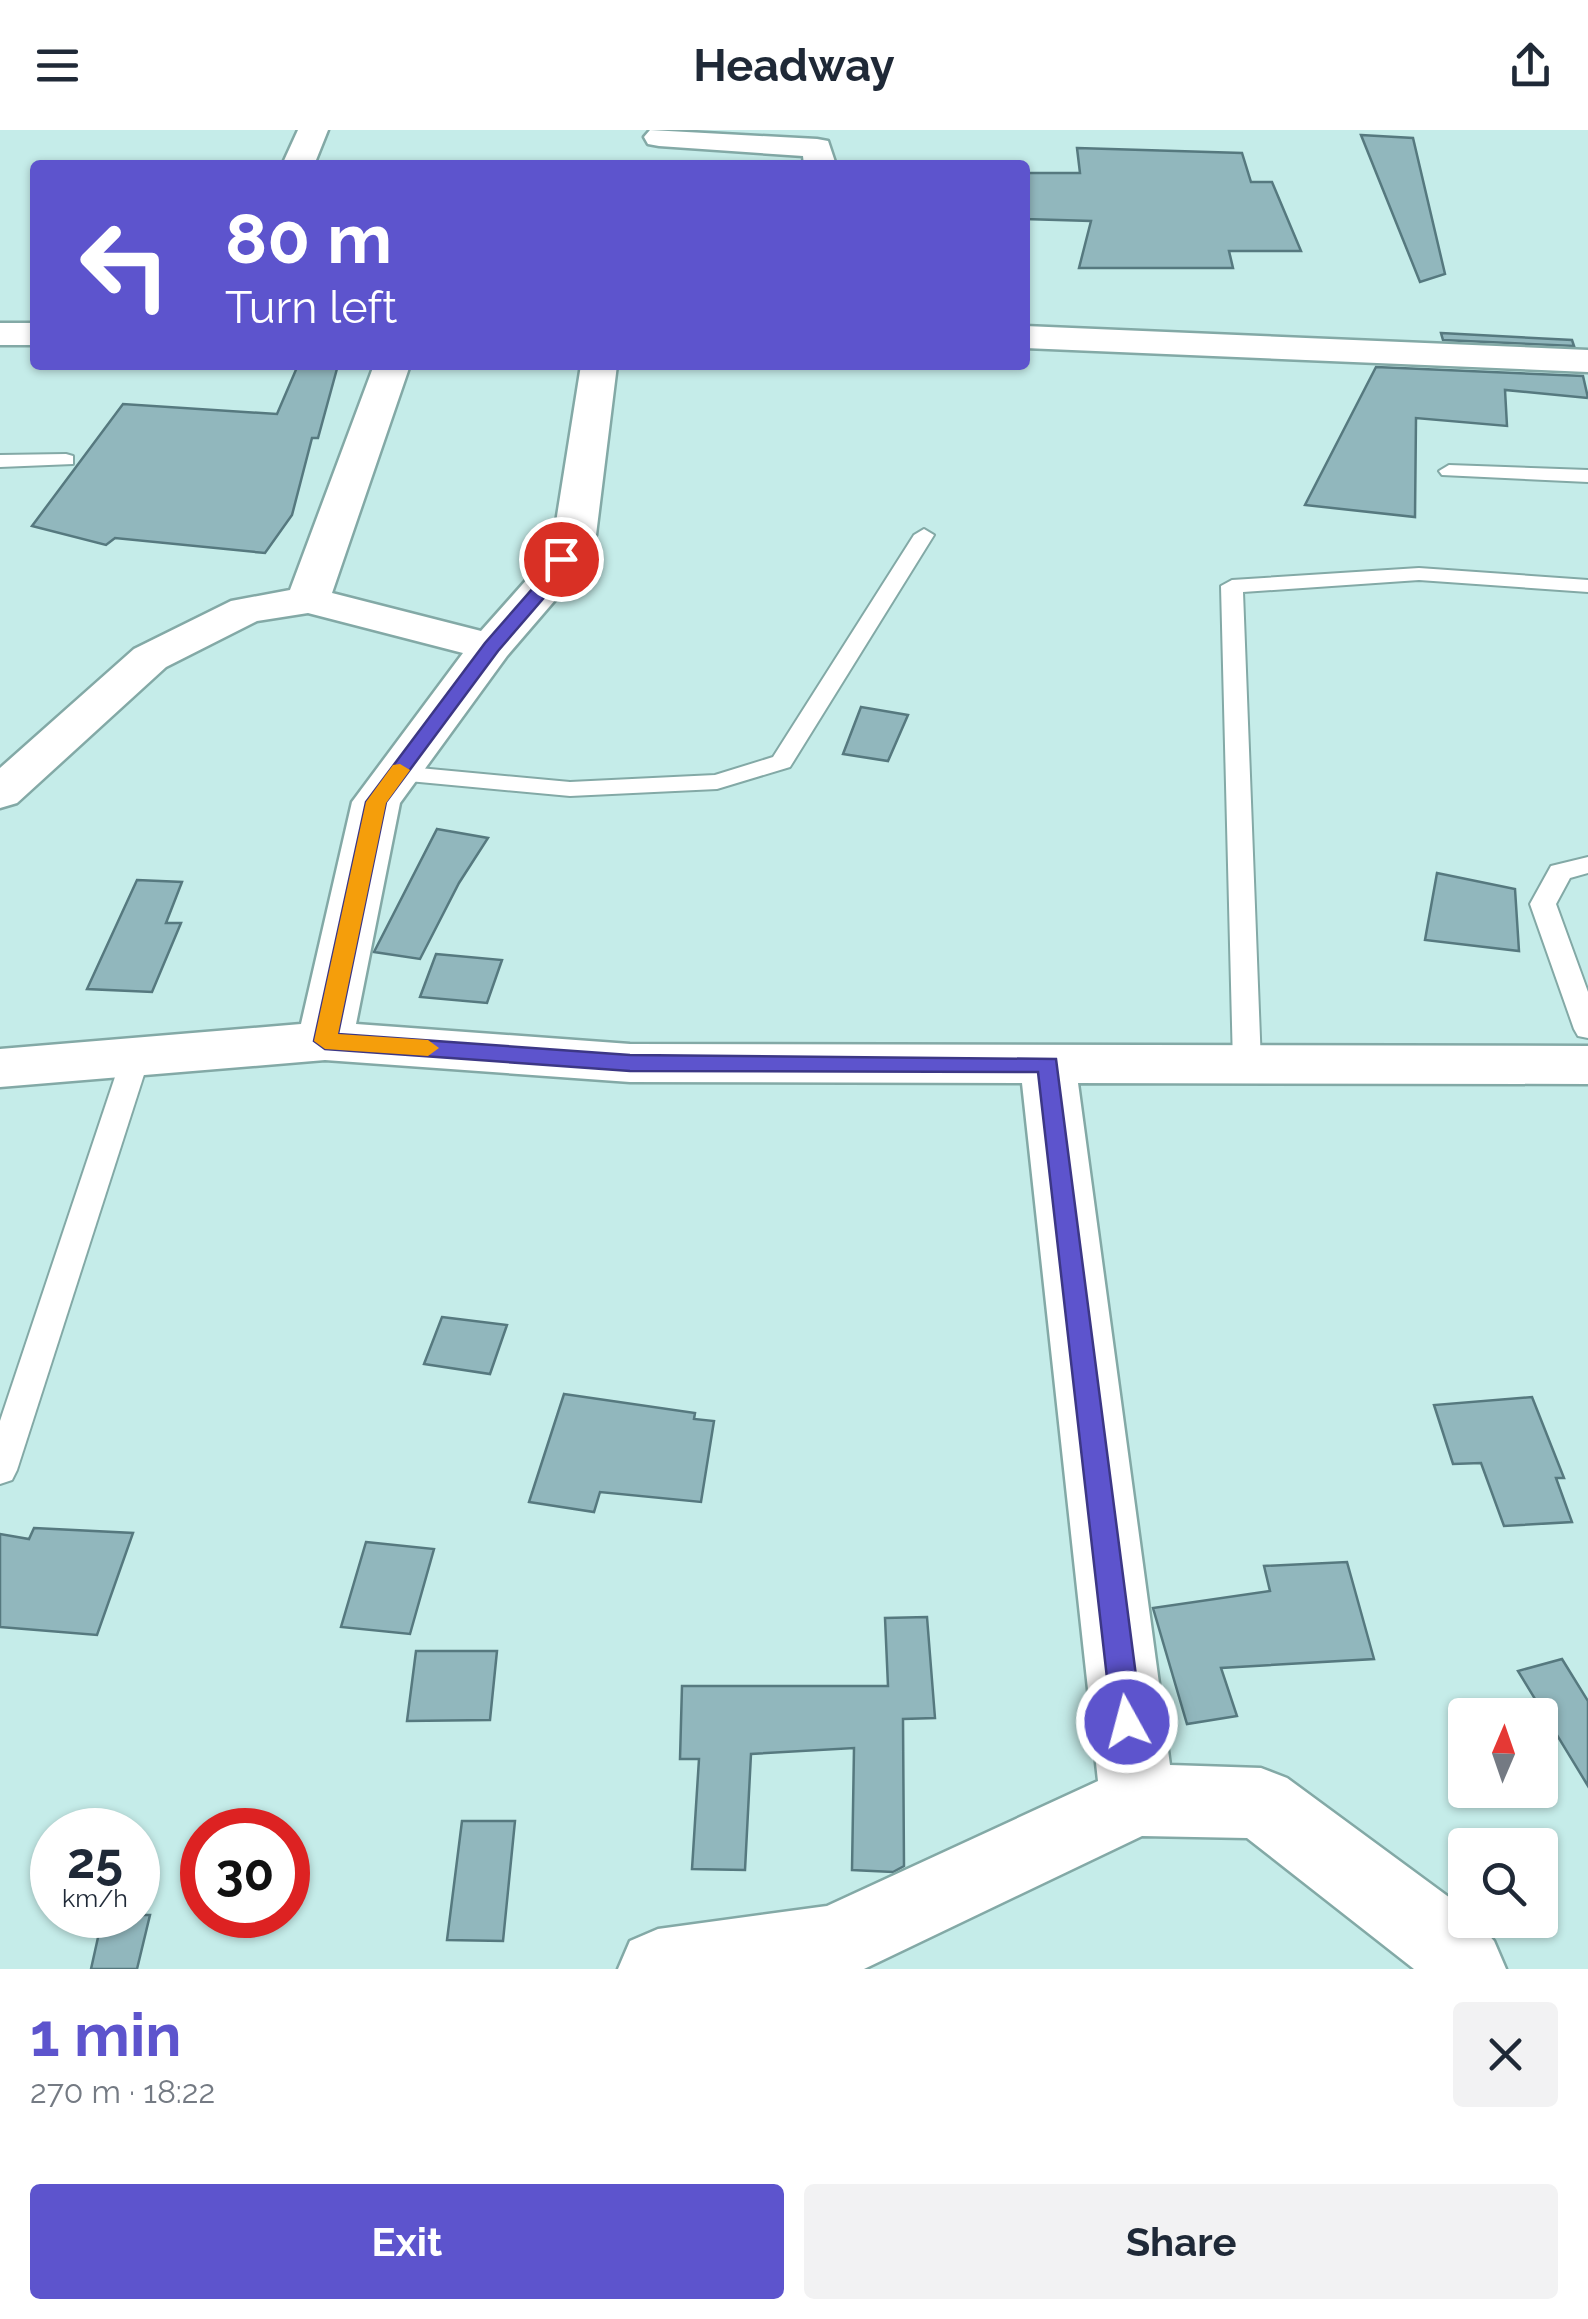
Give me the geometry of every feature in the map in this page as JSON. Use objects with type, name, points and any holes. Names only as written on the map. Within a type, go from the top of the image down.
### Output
[{"type":"street","points":[[300,160],[314,130]]},
{"type":"street","points":[[654,141],[817,148],[819,160]]},
{"type":"street","points":[[0,334],[30,334]]},
{"type":"street","points":[[1030,337],[1588,361]]},
{"type":"street","points":[[308,600],[390,370]]},
{"type":"street","points":[[325,1041],[376,802],[491,647],[548,583],[575,534],[597,370]]},
{"type":"street","points":[[0,794],[150,658],[246,610],[308,600],[491,647]]},
{"type":"street","points":[[0,1068],[325,1041],[630,1063],[1588,1065]]},
{"type":"street","points":[[1048,1064],[1136,1800]]},
{"type":"street","points":[[658,1969],[831,1944],[1136,1800],[1262,1803],[1438,1936],[1466,1969]]},
{"type":"lane","points":[[0,461],[66,460]]},
{"type":"lane","points":[[1449,472],[1588,476]]},
{"type":"lane","points":[[398,773],[570,789],[717,782],[782,762],[924,534]]},
{"type":"lane","points":[[1247,1064],[1232,586],[1419,574],[1588,586]]},
{"type":"lane","points":[[1588,865],[1560,872],[1543,904],[1588,1028]]},
{"type":"lane","points":[[0,1470],[136,1058]]},
{"type":"building","points":[[1361,135],[1413,138],[1445,274],[1420,282]]},
{"type":"building","points":[[1077,148],[1242,153],[1251,182],[1272,182],[1301,251],[1229,251],[1233,268],[1079,268],[1091,221],[1030,219],[1030,173],[1080,173]]},
{"type":"building","points":[[1441,333],[1572,340],[1574,346],[1443,340]]},
{"type":"building","points":[[1376,367],[1583,376],[1588,398],[1505,390],[1507,426],[1416,418],[1415,517],[1305,505]]},
{"type":"building","points":[[296,370],[337,370],[318,438],[312,438],[292,515],[265,553],[115,538],[106,545],[32,526],[123,404],[277,414]]},
{"type":"building","points":[[861,707],[908,715],[888,761],[843,754]]},
{"type":"building","points":[[437,829],[488,838],[459,883],[420,959],[374,952]]},
{"type":"building","points":[[1437,873],[1515,889],[1519,951],[1425,940]]},
{"type":"building","points":[[137,880],[182,882],[166,923],[181,923],[152,992],[87,989]]},
{"type":"building","points":[[436,954],[502,960],[487,1003],[420,997]]},
{"type":"building","points":[[442,1317],[507,1325],[490,1374],[424,1364]]},
{"type":"building","points":[[564,1394],[695,1413],[694,1419],[714,1421],[701,1502],[600,1492],[594,1512],[529,1502]]},
{"type":"building","points":[[1532,1397],[1564,1478],[1556,1478],[1572,1522],[1504,1526],[1481,1463],[1453,1464],[1434,1405]]},
{"type":"building","points":[[34,1528],[133,1533],[97,1635],[0,1627],[0,1534],[29,1539]]},
{"type":"building","points":[[366,1542],[434,1549],[410,1634],[341,1627]]},
{"type":"building","points":[[1347,1562],[1374,1659],[1221,1668],[1237,1716],[1187,1724],[1153,1608],[1270,1591],[1264,1566]]},
{"type":"building","points":[[927,1617],[935,1718],[903,1719],[904,1866],[893,1872],[852,1870],[854,1748],[751,1754],[745,1870],[692,1869],[699,1759],[680,1759],[682,1686],[888,1686],[885,1618]]},
{"type":"building","points":[[416,1651],[497,1651],[490,1720],[407,1721]]},
{"type":"building","points":[[1562,1659],[1588,1701],[1588,1786],[1558,1737],[1558,1698],[1534,1698],[1518,1671]]},
{"type":"building","points":[[462,1821],[515,1821],[503,1941],[447,1940]]},
{"type":"building","points":[[98,1938],[144,1938],[137,1969],[91,1969]]},
{"type":"slow traffic","points":[[400,770],[376,802],[325,1041],[428,1048]]},
{"type":"route","points":[[561,559],[548,583],[491,647],[376,802],[325,1041],[630,1063],[1048,1064],[1127,1722]]}]
